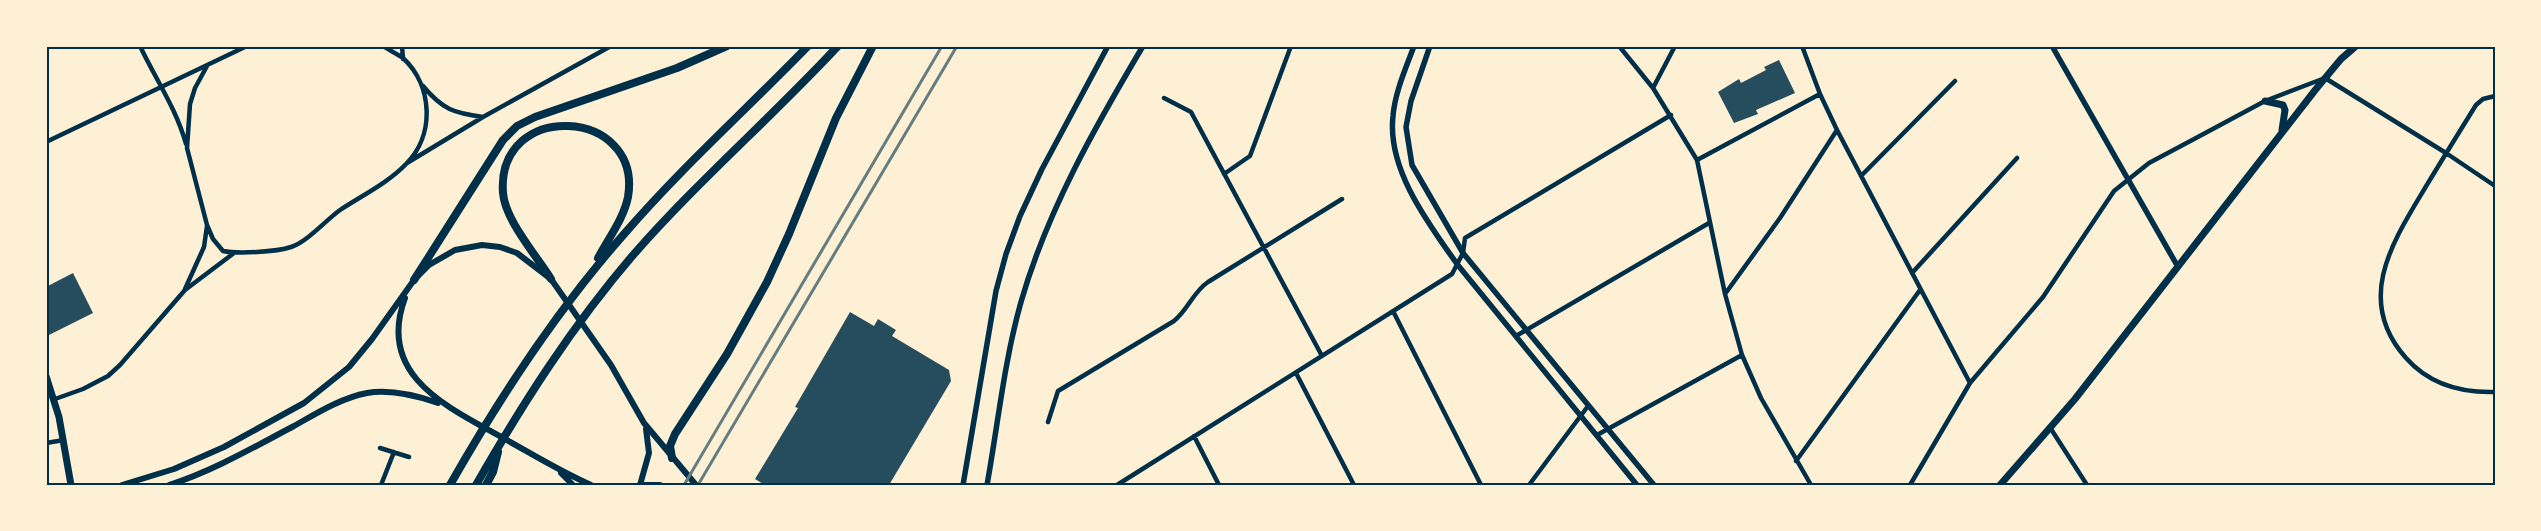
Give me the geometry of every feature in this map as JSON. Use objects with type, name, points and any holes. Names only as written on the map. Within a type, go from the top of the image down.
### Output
[{"type":"highway","points":[[412,283],[498,148],[517,126],[534,116],[677,68],[727,46]]},
{"type":"highway","points":[[450,485],[499,401],[542,337],[590,274],[668,185],[808,46]]},
{"type":"highway","points":[[476,485],[519,409],[554,357],[602,293],[685,198],[838,46]]},
{"type":"highway","points":[[672,458],[670,446],[675,434],[727,354],[767,282],[789,234],[836,118],[873,46]]},
{"type":"highway","points":[[551,279],[509,213],[505,203],[503,183],[507,165],[520,144],[540,129],[560,124],[582,126],[600,134],[617,151],[627,172],[629,188],[626,204],[590,274]]},
{"type":"highway","points":[[486,485],[493,472],[501,441]]},
{"type":"main road","points":[[2000,485],[2051,429],[2325,78],[2356,46]]},
{"type":"main road","points":[[2265,101],[2280,103],[2285,110],[2280,136]]},
{"type":"main road","points":[[122,485],[174,468],[224,448],[288,413],[320,392],[362,352],[412,283],[429,265],[445,254],[482,245],[500,247],[517,253],[551,279],[611,365],[644,423],[696,485]]},
{"type":"main road","points":[[412,283],[399,317],[398,337],[402,356],[416,380],[446,406],[554,467],[591,485]]},
{"type":"main road","points":[[46,376],[55,399],[71,485]]},
{"type":"main road","points":[[169,485],[237,456],[352,397],[368,393],[397,392],[446,406]]},
{"type":"main road","points":[[640,485],[649,453],[644,423]]},
{"type":"main road","points":[[554,467],[573,485]]},
{"type":"main road","points":[[645,485],[660,485]]},
{"type":"street","points":[[140,46],[179,120],[207,225],[213,239],[223,251],[234,253],[293,247],[307,239],[330,218],[406,164],[483,117],[611,46]]},
{"type":"street","points":[[46,142],[247,46]]},
{"type":"street","points":[[383,46],[403,59],[420,84],[436,101],[452,112],[483,117]]},
{"type":"street","points":[[402,46],[403,59]]},
{"type":"street","points":[[963,485],[995,300],[1006,254],[1020,216],[1042,169],[1108,46]]},
{"type":"street","points":[[987,485],[1013,337],[1032,266],[1075,169],[1143,46]]},
{"type":"street","points":[[1224,174],[1250,156],[1291,46]]},
{"type":"street","points":[[1414,46],[1393,115],[1392,132],[1396,151],[1408,185],[1442,243],[1457,264],[1637,485]]},
{"type":"street","points":[[1430,46],[1411,101],[1406,127],[1412,165],[1463,253],[1654,485]]},
{"type":"street","points":[[1618,46],[1653,88],[1697,160],[1725,294],[1742,355],[1761,398],[1811,485]]},
{"type":"street","points":[[1653,88],[1676,46]]},
{"type":"street","points":[[1802,46],[1820,94],[1837,130],[1970,383]]},
{"type":"street","points":[[2052,46],[2178,267]]},
{"type":"street","points":[[187,148],[190,104],[195,88],[207,66]]},
{"type":"street","points":[[1910,485],[1970,383],[2043,297],[2114,191],[2128,178],[2157,159],[2265,101],[2325,78],[2446,153],[2495,186]]},
{"type":"street","points":[[1861,176],[1955,81]]},
{"type":"street","points":[[406,164],[422,141],[427,125],[428,105],[420,84]]},
{"type":"street","points":[[1697,160],[1820,94]]},
{"type":"street","points":[[2495,96],[2483,99],[2476,105],[2446,153],[2394,240],[2386,258],[2382,281],[2382,314],[2400,352],[2417,370],[2442,385],[2459,390],[2495,392]]},
{"type":"street","points":[[1164,98],[1191,112],[1322,356]]},
{"type":"street","points":[[1117,485],[1452,274],[1463,253],[1465,238],[1671,115]]},
{"type":"street","points":[[1725,294],[1780,218],[1837,130]]},
{"type":"street","points":[[1912,273],[2017,158]]},
{"type":"street","points":[[1048,422],[1058,391],[1174,321],[1183,314],[1200,287],[1342,199]]},
{"type":"street","points":[[1516,336],[1526,328],[1709,224]]},
{"type":"street","points":[[184,290],[204,247],[207,225]]},
{"type":"street","points":[[55,399],[83,389],[108,376],[120,365],[184,290],[234,253]]},
{"type":"street","points":[[1796,461],[1920,290]]},
{"type":"street","points":[[1393,311],[1481,485]]},
{"type":"street","points":[[1597,435],[1742,355]]},
{"type":"street","points":[[1296,373],[1354,485]]},
{"type":"street","points":[[1529,485],[1588,406]]},
{"type":"street","points":[[2051,429],[2087,485]]},
{"type":"street","points":[[1194,436],[1219,485]]},
{"type":"street","points":[[46,443],[64,440]]},
{"type":"street","points":[[380,448],[409,457]]},
{"type":"street","points":[[381,485],[394,452]]},
{"type":"building","points":[[1779,60],[1795,93],[1756,110],[1758,114],[1734,123],[1718,92],[1739,79],[1741,83],[1766,70],[1764,67]]},
{"type":"building","points":[[73,273],[93,313],[47,336],[46,287]]},
{"type":"building","points":[[850,312],[874,326],[878,319],[896,330],[892,336],[949,370],[951,381],[889,485],[765,485],[755,479],[798,408],[795,407]]},
{"type":"railway","points":[[684,485],[942,46]]},
{"type":"railway","points":[[698,485],[957,46]]}]
